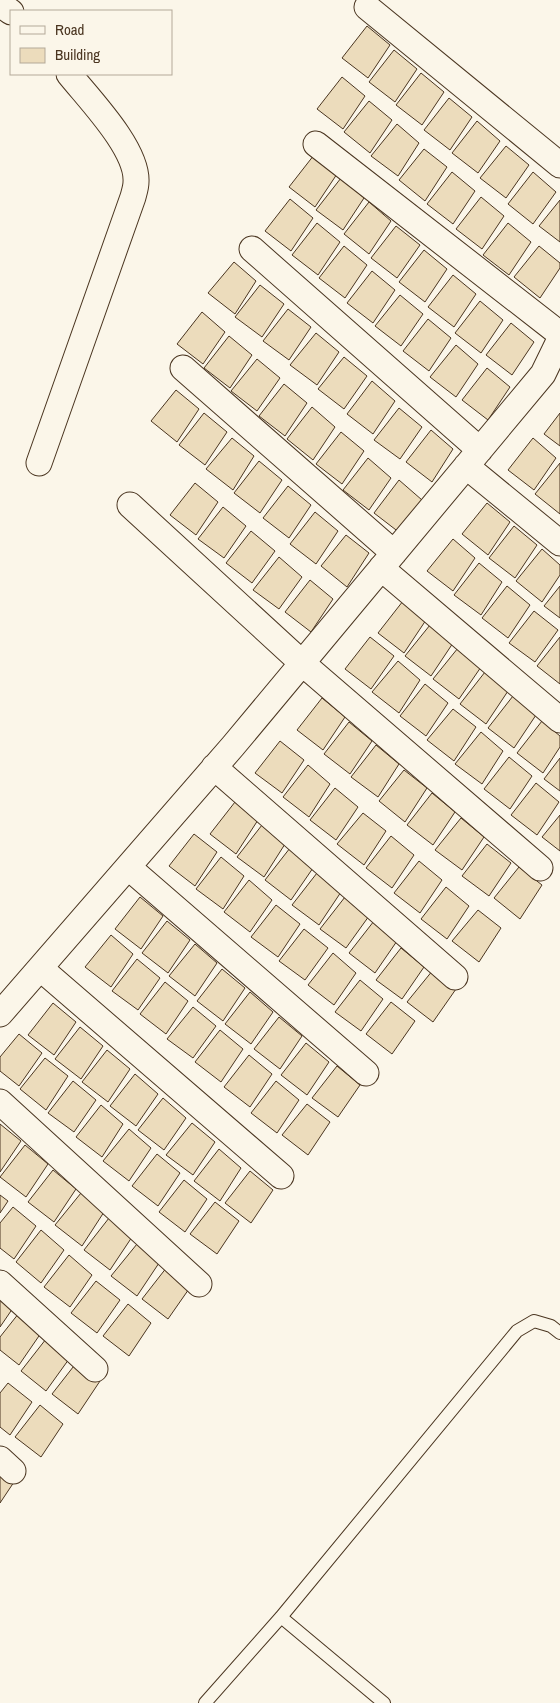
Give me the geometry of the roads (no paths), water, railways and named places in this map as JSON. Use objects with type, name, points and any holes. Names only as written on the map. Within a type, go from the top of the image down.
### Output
[{"type":"street","points":[[367,7],[560,165]]},
{"type":"street","points":[[39,463],[133,197],[136,182],[134,165],[124,143],[70,75]]},
{"type":"street","points":[[316,144],[560,334]]},
{"type":"street","points":[[252,249],[473,458],[560,544]]},
{"type":"street","points":[[0,1014],[302,663],[557,355]]},
{"type":"street","points":[[184,368],[560,720]]},
{"type":"street","points":[[130,505],[302,663],[540,868]]},
{"type":"street","points":[[214,767],[455,977]]},
{"type":"street","points":[[128,867],[366,1073]]},
{"type":"street","points":[[40,968],[281,1176]]},
{"type":"street","points":[[0,1102],[199,1284]]},
{"type":"street","points":[[0,1283],[95,1369]]},
{"type":"lane","points":[[205,1703],[281,1617],[517,1331],[534,1321],[551,1326],[560,1333]]},
{"type":"lane","points":[[281,1617],[384,1703]]}]
